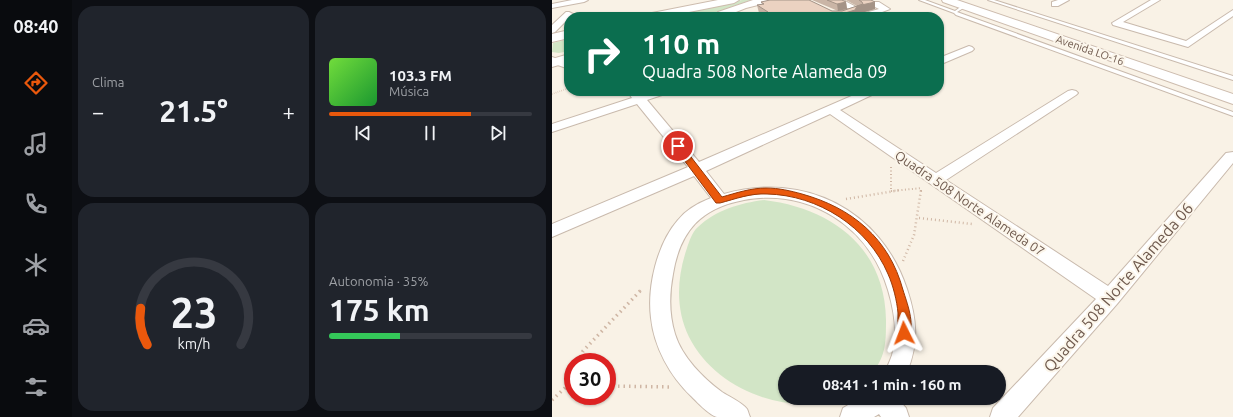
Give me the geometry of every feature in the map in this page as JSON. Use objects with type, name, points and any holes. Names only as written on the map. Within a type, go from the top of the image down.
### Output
[{"type":"street","points":[[556,4],[584,0]]},
{"type":"street","points":[[673,12],[734,0]]},
{"type":"street","points":[[727,12],[742,6],[766,0]]},
{"type":"street","points":[[837,0],[857,12]]},
{"type":"street","name":"Avenida LO-16","points":[[947,0],[963,6],[1039,19],[1226,81]]},
{"type":"street","points":[[1055,4],[1065,0]]},
{"type":"street","points":[[1156,0],[1116,22],[1122,26],[1182,43],[1190,43],[1233,12]]},
{"type":"street","points":[[866,12],[886,9],[873,3]]},
{"type":"street","points":[[556,4],[568,12]]},
{"type":"street","name":"Avenida LO-16","points":[[1005,12],[1094,51],[1233,99]]},
{"type":"street","points":[[552,30],[564,21]]},
{"type":"street","points":[[552,38],[564,35]]},
{"type":"street","points":[[944,60],[969,49]]},
{"type":"street","points":[[553,62],[564,59]]},
{"type":"street","points":[[553,62],[564,65]]},
{"type":"street","points":[[936,180],[1072,93]]},
{"type":"street","points":[[552,128],[634,96]]},
{"type":"street","points":[[638,96],[720,200]]},
{"type":"street","points":[[552,231],[697,169],[860,96]]},
{"type":"street","name":"Quadra 508 Norte Alameda 07","points":[[830,109],[1110,298]]},
{"type":"street","name":"Quadra 508 Norte Alameda 06","points":[[1002,417],[1110,298],[1231,156]]},
{"type":"street","points":[[738,417],[716,404],[697,387],[681,368],[670,347],[663,326],[660,304],[661,283],[665,265],[673,244],[683,225],[720,200],[751,192],[767,191],[792,194],[821,203],[842,214],[866,232],[886,258],[894,274],[903,312],[904,333],[902,356],[899,365]]},
{"type":"street","points":[[852,417],[871,405]]},
{"type":"street","points":[[888,405],[897,417]]},
{"type":"lane","points":[[921,0],[963,6],[957,14],[1233,114]]},
{"type":"lane","points":[[990,0],[1005,12],[991,27]]},
{"type":"lane","points":[[1081,59],[1094,51]]},
{"type":"lane","points":[[1124,75],[1137,66]]},
{"type":"lane","points":[[1226,81],[1233,78]]},
{"type":"path","points":[[552,94],[564,90]]},
{"type":"path","points":[[891,191],[893,151]]},
{"type":"path","points":[[821,203],[891,191],[921,189],[936,180]]},
{"type":"path","points":[[894,274],[909,252],[919,218],[921,189]]},
{"type":"path","points":[[919,218],[958,223],[1002,224]]},
{"type":"path","points":[[582,353],[643,288]]},
{"type":"path","points":[[616,386],[697,387]]},
{"type":"path","points":[[552,400],[564,389]]},
{"type":"green space","points":[[742,0],[751,0],[716,12],[679,12]]},
{"type":"green space","points":[[564,40],[564,52],[552,52],[553,43]]},
{"type":"green space","points":[[764,200],[788,204],[811,212],[832,222],[850,236],[865,252],[876,272],[883,294],[886,320],[886,335],[883,354],[878,365],[778,365],[778,401],[754,394],[734,384],[716,371],[701,355],[689,337],[681,315],[679,292],[681,270],[684,259],[690,240],[698,227],[720,212],[746,203]]},
{"type":"building","points":[[770,0],[809,0],[832,11],[842,11],[857,6],[855,10],[848,12],[768,12],[757,5],[764,4],[761,2]]},
{"type":"building","points":[[827,0],[842,0],[846,2],[837,4]]},
{"type":"building","points":[[859,0],[871,0],[875,2],[857,6],[863,4]]},
{"type":"route","points":[[678,146],[720,200],[751,192],[767,191],[786,193],[821,203],[852,220],[877,244],[894,274],[903,312],[904,333]]}]
